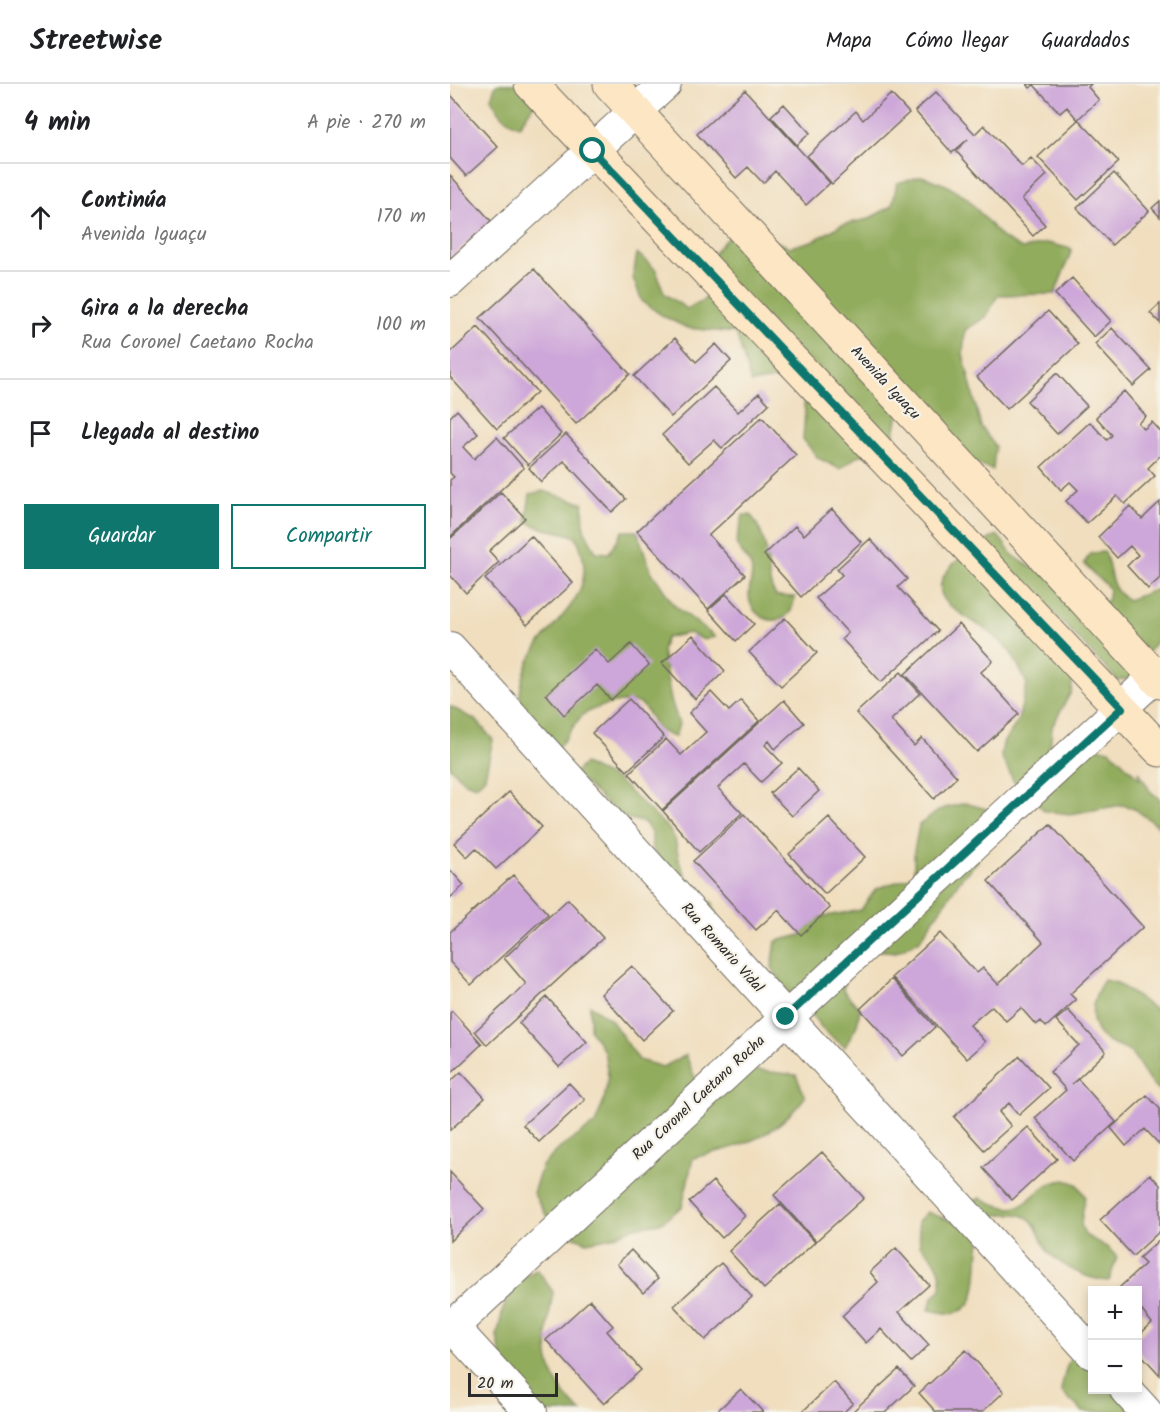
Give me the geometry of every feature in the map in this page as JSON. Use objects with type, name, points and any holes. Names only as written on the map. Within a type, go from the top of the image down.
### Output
[{"type":"street","points":[[531,84],[1160,750]]},
{"type":"street","name":"Avenida Iguaçu","points":[[610,84],[1158,677]]},
{"type":"street","points":[[450,281],[665,84]]},
{"type":"street","name":"Rua Romario Vidal","points":[[450,648],[1088,1349]]},
{"type":"street","name":"Rua Coronel Caetano Rocha","points":[[451,1327],[1158,677]]},
{"type":"street","points":[[451,1327],[531,1412]]},
{"type":"street","points":[[1130,1394],[1146,1412]]},
{"type":"green space","points":[[496,84],[548,84],[519,126],[505,118],[491,98]]},
{"type":"green space","points":[[922,176],[946,185],[967,198],[1001,237],[1022,249],[1047,243],[1072,249],[1055,294],[998,295],[986,317],[965,330],[963,354],[981,427],[995,446],[993,470],[972,462],[953,443],[943,418],[924,400],[899,409],[894,434],[903,457],[859,455],[840,469],[818,458],[803,439],[805,412],[801,386],[775,379],[751,383],[736,333],[687,328],[663,316],[642,301],[633,278],[637,253],[656,270],[664,293],[687,309],[710,296],[709,273],[713,257],[722,243],[740,228],[790,247],[815,240],[841,225],[868,219],[892,206],[897,183]]},
{"type":"green space","points":[[543,491],[583,503],[584,529],[596,552],[609,553],[623,531],[637,531],[651,571],[674,605],[715,637],[704,640],[689,633],[666,638],[662,650],[671,700],[679,724],[675,737],[659,729],[643,706],[638,703],[621,702],[591,710],[584,715],[557,749],[525,711],[520,699],[521,688],[531,658],[577,596],[583,579],[583,560],[576,537],[538,527],[526,521],[530,494]]},
{"type":"green space","points":[[743,515],[751,515],[757,524],[766,550],[770,581],[776,596],[795,597],[789,613],[784,618],[769,620],[764,618],[755,611],[750,601],[751,567],[736,543]]},
{"type":"green space","points":[[997,535],[1012,554],[1036,570],[1107,602],[1109,589],[1084,563],[1091,553],[1105,552],[1114,585],[1117,591],[1128,600],[1160,588],[1160,636],[1130,678],[1118,681],[1049,608],[1039,602],[1073,678],[1071,692],[1052,727],[1050,752],[1096,748],[1110,750],[1140,779],[1139,771],[1150,791],[1160,799],[1160,827],[1133,808],[1122,805],[1070,814],[1045,811],[1014,782],[1001,756],[1003,743],[1018,721],[1027,684],[1007,648],[954,609],[943,598],[940,587],[944,576],[962,556]]},
{"type":"green space","points":[[450,706],[477,721],[493,740],[485,777],[476,786],[465,782],[450,767]]},
{"type":"green space","points":[[584,764],[617,780],[668,828],[675,839],[680,864],[692,887],[702,897],[713,903],[716,915],[709,923],[652,849],[652,834],[645,823],[620,816],[574,773]]},
{"type":"green space","points":[[965,803],[990,810],[978,861],[961,879],[919,941],[896,952],[872,950],[850,966],[843,990],[860,1009],[857,1025],[845,1047],[825,1032],[807,1009],[788,993],[772,967],[776,941],[801,935],[809,919],[861,910],[876,889],[914,876],[914,851],[919,825],[941,809]]},
{"type":"green space","points":[[1104,980],[1117,983],[1160,1013],[1160,1090],[1147,1079],[1132,1054],[1108,1042],[1096,1029],[1093,1021],[1093,1004]]},
{"type":"green space","points":[[590,1005],[611,1020],[639,1060],[663,1067],[686,1055],[695,1078],[746,1069],[796,1075],[805,1097],[781,1123],[769,1132],[741,1144],[693,1158],[682,1207],[660,1223],[636,1227],[612,1237],[587,1242],[565,1233],[546,1215],[533,1193],[542,1166],[560,1148],[595,1124],[604,1100],[608,1076],[604,1051],[590,1030]]},
{"type":"green space","points":[[1065,1180],[1077,1184],[1085,1196],[1081,1224],[1085,1235],[1107,1247],[1117,1257],[1109,1281],[1086,1276],[1064,1264],[1046,1249],[1032,1221],[1017,1214],[1004,1214],[990,1219],[983,1230],[979,1246],[977,1281],[973,1296],[966,1308],[952,1313],[929,1310],[932,1298],[941,1289],[941,1275],[937,1264],[920,1245],[918,1221],[927,1212],[952,1221],[969,1202],[981,1198],[1011,1208],[1020,1206],[1051,1183]]},
{"type":"green space","points":[[537,1269],[553,1292],[547,1343],[552,1372],[558,1386],[582,1412],[527,1412],[502,1361],[497,1336],[503,1309],[515,1283]]},
{"type":"green space","points":[[1088,1346],[1088,1394],[1142,1394],[1142,1384],[1154,1412],[1083,1412],[1061,1391],[1069,1362],[1077,1353]]},
{"type":"building","points":[[1027,84],[1091,84],[1088,87],[1099,100],[1078,119],[1119,162],[1078,200],[1038,157],[1078,120],[1067,107],[1060,113],[1034,85],[1030,88]]},
{"type":"building","points":[[745,90],[830,183],[806,205],[775,171],[763,183],[748,167],[736,178],[697,134]]},
{"type":"building","points":[[936,92],[975,134],[984,125],[1022,166],[1031,158],[1047,175],[1022,199],[1045,225],[1033,236],[956,151],[968,139],[952,153],[915,111]]},
{"type":"building","points":[[450,94],[498,147],[466,176],[450,158]]},
{"type":"building","points":[[891,94],[909,113],[832,184],[807,156],[856,111],[863,120]]},
{"type":"building","points":[[784,104],[810,133],[797,145],[771,116]]},
{"type":"building","points":[[1114,173],[1149,211],[1112,245],[1077,208]]},
{"type":"building","points":[[450,175],[491,221],[450,259]]},
{"type":"building","points":[[1160,201],[1160,217],[1152,208]]},
{"type":"building","points":[[534,269],[630,374],[576,424],[480,318]]},
{"type":"building","points":[[1072,278],[1111,321],[1094,337],[1055,294]]},
{"type":"building","points":[[1160,304],[1160,323],[1150,313]]},
{"type":"building","points":[[1048,311],[1078,344],[1007,409],[977,377]]},
{"type":"building","points":[[478,327],[537,392],[497,429],[450,377],[450,353]]},
{"type":"building","points":[[1112,328],[1151,370],[1133,386],[1095,344]]},
{"type":"building","points":[[675,338],[696,362],[716,344],[731,361],[671,417],[634,376]]},
{"type":"building","points":[[1057,373],[1087,406],[1057,434],[1027,401]]},
{"type":"building","points":[[714,387],[738,412],[759,393],[769,404],[722,448],[714,440],[688,463],[662,435]]},
{"type":"building","points":[[1124,391],[1146,416],[1138,423],[1144,429],[1152,422],[1160,431],[1160,456],[1148,468],[1155,476],[1125,504],[1117,496],[1087,523],[1066,501],[1078,490],[1070,482],[1061,490],[1041,467],[1090,422],[1107,440],[1112,435],[1096,417]]},
{"type":"building","points":[[538,408],[561,434],[528,465],[504,438]]},
{"type":"building","points":[[457,410],[478,434],[463,447],[474,459],[497,437],[524,468],[450,537],[450,480],[454,477],[450,473],[450,417]]},
{"type":"building","points":[[762,417],[796,455],[709,535],[745,575],[708,609],[637,531]]},
{"type":"building","points":[[566,434],[626,499],[612,512],[564,461],[541,482],[529,468]]},
{"type":"building","points":[[501,492],[525,518],[489,551],[499,562],[466,593],[450,575],[450,539]]},
{"type":"building","points":[[1160,502],[1160,578],[1148,589],[1127,566],[1138,555],[1130,546],[1117,558],[1098,537],[1130,506],[1142,519]]},
{"type":"building","points":[[832,509],[861,542],[801,597],[764,555],[795,526],[804,535]]},
{"type":"building","points":[[531,536],[573,583],[527,625],[485,579]]},
{"type":"building","points":[[870,539],[907,579],[898,587],[938,631],[881,682],[842,639],[848,633],[816,598],[842,575],[837,569]]},
{"type":"building","points":[[726,594],[754,624],[736,641],[708,610]]},
{"type":"building","points":[[785,618],[817,653],[781,686],[749,652]]},
{"type":"building","points":[[959,624],[993,661],[981,672],[1019,714],[977,752],[905,674]]},
{"type":"building","points":[[693,635],[725,671],[695,699],[662,663]]},
{"type":"building","points":[[631,644],[649,665],[611,700],[597,685],[564,715],[546,694],[595,649],[609,664]]},
{"type":"building","points":[[901,672],[920,693],[891,720],[914,746],[922,738],[957,777],[934,799],[856,713]]},
{"type":"building","points":[[711,692],[729,711],[741,700],[759,721],[662,810],[629,773],[666,739],[681,755],[706,732],[689,713]]},
{"type":"building","points":[[629,699],[664,737],[627,771],[592,733]]},
{"type":"building","points":[[784,700],[804,723],[775,749],[769,741],[765,745],[782,763],[761,782],[744,764],[718,788],[742,813],[699,852],[663,811]]},
{"type":"building","points":[[798,768],[819,791],[792,816],[770,793]]},
{"type":"building","points":[[509,792],[542,827],[496,869],[476,848],[467,857],[454,843]]},
{"type":"building","points":[[744,814],[830,908],[801,935],[778,910],[756,930],[693,861]]},
{"type":"building","points":[[829,818],[865,857],[825,894],[789,854]]},
{"type":"building","points":[[1050,824],[1143,927],[1070,994],[1076,1000],[1046,1027],[1041,1021],[1036,1025],[1021,1008],[1006,1021],[992,1006],[970,1025],[985,1042],[967,1059],[892,977],[940,933],[977,973],[983,968],[998,984],[1043,942],[988,881]]},
{"type":"building","points":[[450,870],[464,885],[450,898]]},
{"type":"building","points":[[513,875],[548,914],[471,985],[450,962],[450,932]]},
{"type":"building","points":[[568,899],[603,938],[487,1045],[475,1031],[526,984],[504,958]]},
{"type":"building","points":[[632,966],[673,1011],[642,1040],[601,994]]},
{"type":"building","points":[[892,979],[935,1027],[903,1056],[860,1009]]},
{"type":"building","points":[[547,997],[587,1042],[559,1067],[519,1023]]},
{"type":"building","points":[[1068,1010],[1106,1052],[1072,1084],[1078,1079],[1116,1122],[1073,1161],[1035,1118],[1066,1090],[1050,1072],[1079,1045],[1056,1020]]},
{"type":"building","points":[[452,1011],[482,1044],[450,1074],[450,1013]]},
{"type":"building","points":[[1020,1056],[1049,1088],[1019,1115],[1009,1103],[999,1112],[1011,1126],[984,1150],[954,1117]]},
{"type":"building","points":[[461,1072],[485,1098],[450,1130],[450,1082]]},
{"type":"building","points":[[569,1083],[585,1100],[539,1142],[523,1125]]},
{"type":"building","points":[[1147,1095],[1160,1109],[1160,1145],[1145,1129],[1126,1146],[1111,1128]]},
{"type":"building","points":[[1028,1127],[1057,1159],[1012,1200],[983,1168]]},
{"type":"building","points":[[822,1152],[864,1198],[816,1241],[774,1195]]},
{"type":"building","points":[[450,1172],[484,1209],[450,1241]]},
{"type":"building","points":[[1150,1174],[1160,1185],[1160,1231],[1133,1256],[1100,1220]]},
{"type":"building","points":[[713,1181],[745,1216],[722,1238],[689,1202]]},
{"type":"building","points":[[780,1204],[815,1242],[764,1289],[729,1251]]},
{"type":"building","points":[[1160,1239],[1160,1375],[1142,1355],[1142,1332],[1152,1323],[1142,1311],[1142,1286],[1121,1286],[1145,1264],[1139,1258]]},
{"type":"building","points":[[896,1248],[929,1285],[899,1312],[929,1345],[911,1362],[881,1329],[866,1343],[842,1316],[878,1282],[870,1272]]},
{"type":"building","points":[[631,1250],[658,1279],[643,1293],[617,1264]]},
{"type":"building","points":[[721,1263],[752,1297],[705,1340],[674,1306]]},
{"type":"building","points":[[590,1300],[613,1326],[607,1331],[641,1370],[604,1404],[546,1340]]},
{"type":"building","points":[[966,1350],[1004,1392],[982,1412],[936,1412],[919,1393]]},
{"type":"building","points":[[899,1369],[914,1386],[886,1412],[852,1412]]},
{"type":"building","points":[[834,1382],[853,1403],[844,1412],[802,1412]]},
{"type":"building","points":[[741,1389],[763,1412],[716,1412]]},
{"type":"route","points":[[593,151],[1122,708],[786,1017]]}]
